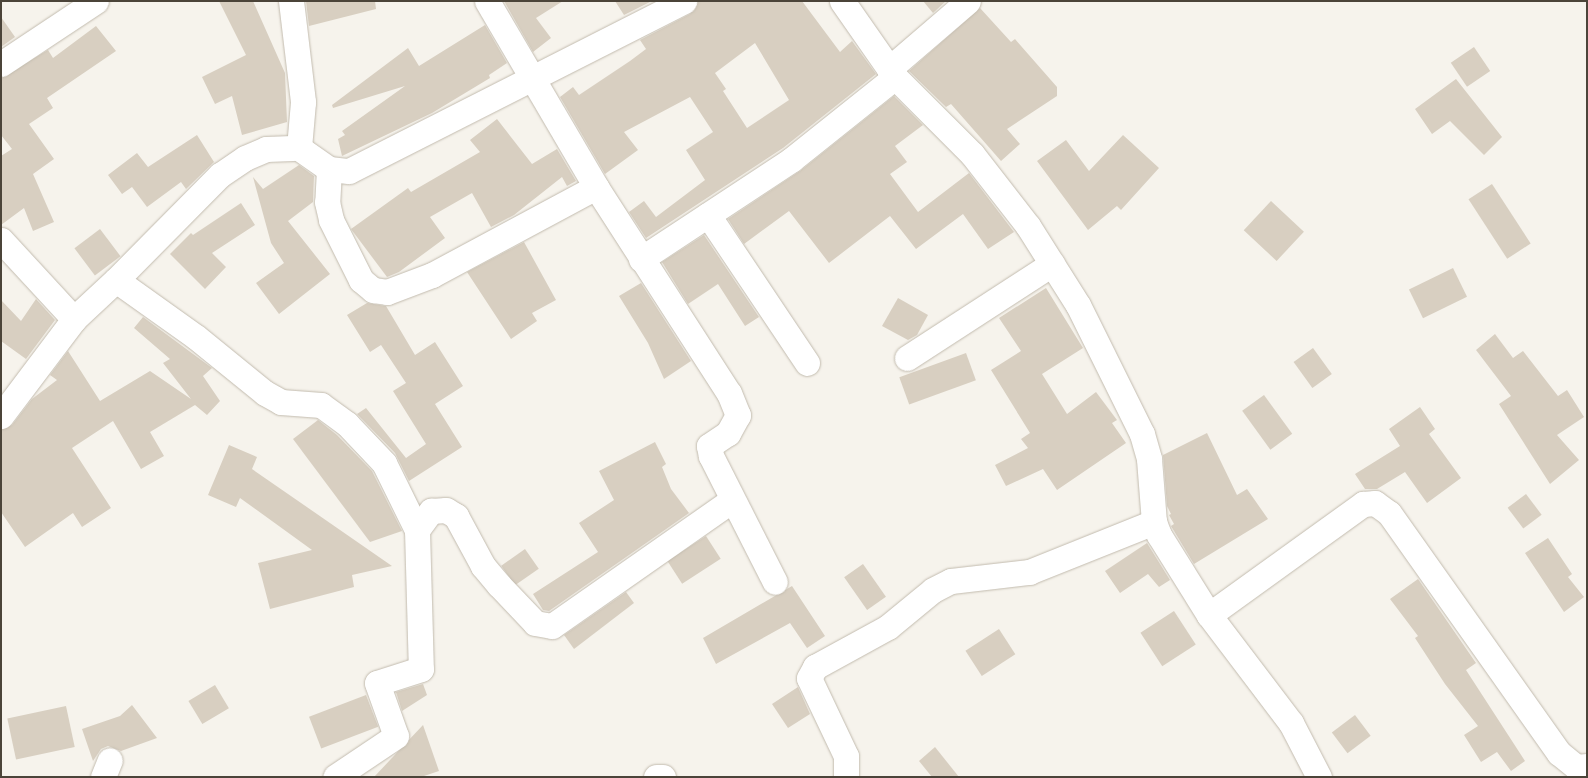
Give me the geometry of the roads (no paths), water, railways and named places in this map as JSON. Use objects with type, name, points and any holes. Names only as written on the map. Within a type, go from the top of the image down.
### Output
[{"type":"street","points":[[1,64],[96,1]]},
{"type":"street","points":[[291,1],[302,102],[298,148]]},
{"type":"street","points":[[487,1],[534,78],[596,187],[729,393],[738,416],[728,433],[709,446],[732,500],[774,582]]},
{"type":"street","points":[[1,416],[74,318],[116,280],[220,175],[245,158],[266,149],[298,148],[329,170],[348,170],[370,162],[684,1]]},
{"type":"street","points":[[842,1],[892,73],[972,154],[1028,226],[1078,305],[1142,434],[1149,459],[1154,522],[1209,615],[1291,723],[1319,777]]},
{"type":"street","points":[[641,259],[791,160],[892,73],[968,1]]},
{"type":"street","points":[[329,170],[327,202],[331,220],[361,280],[373,290],[387,292],[432,275],[596,187]]},
{"type":"street","points":[[708,215],[807,363]]},
{"type":"street","points":[[1,240],[74,318]]},
{"type":"street","points":[[907,358],[1052,264]]},
{"type":"street","points":[[116,280],[196,337],[265,393],[281,402],[321,405],[347,424],[384,463],[418,530],[421,669],[377,683],[396,736],[335,777]]},
{"type":"street","points":[[418,530],[431,511],[446,510],[456,516],[483,566],[499,585],[535,623],[552,626],[732,500]]},
{"type":"street","points":[[1209,615],[1363,504],[1375,503],[1389,513],[1559,753],[1576,767],[1587,766]]},
{"type":"street","points":[[850,776],[846,756],[809,678],[815,667],[888,627],[933,590],[951,581],[1029,572],[1154,522]]},
{"type":"street","points":[[656,777],[664,777]]}]
